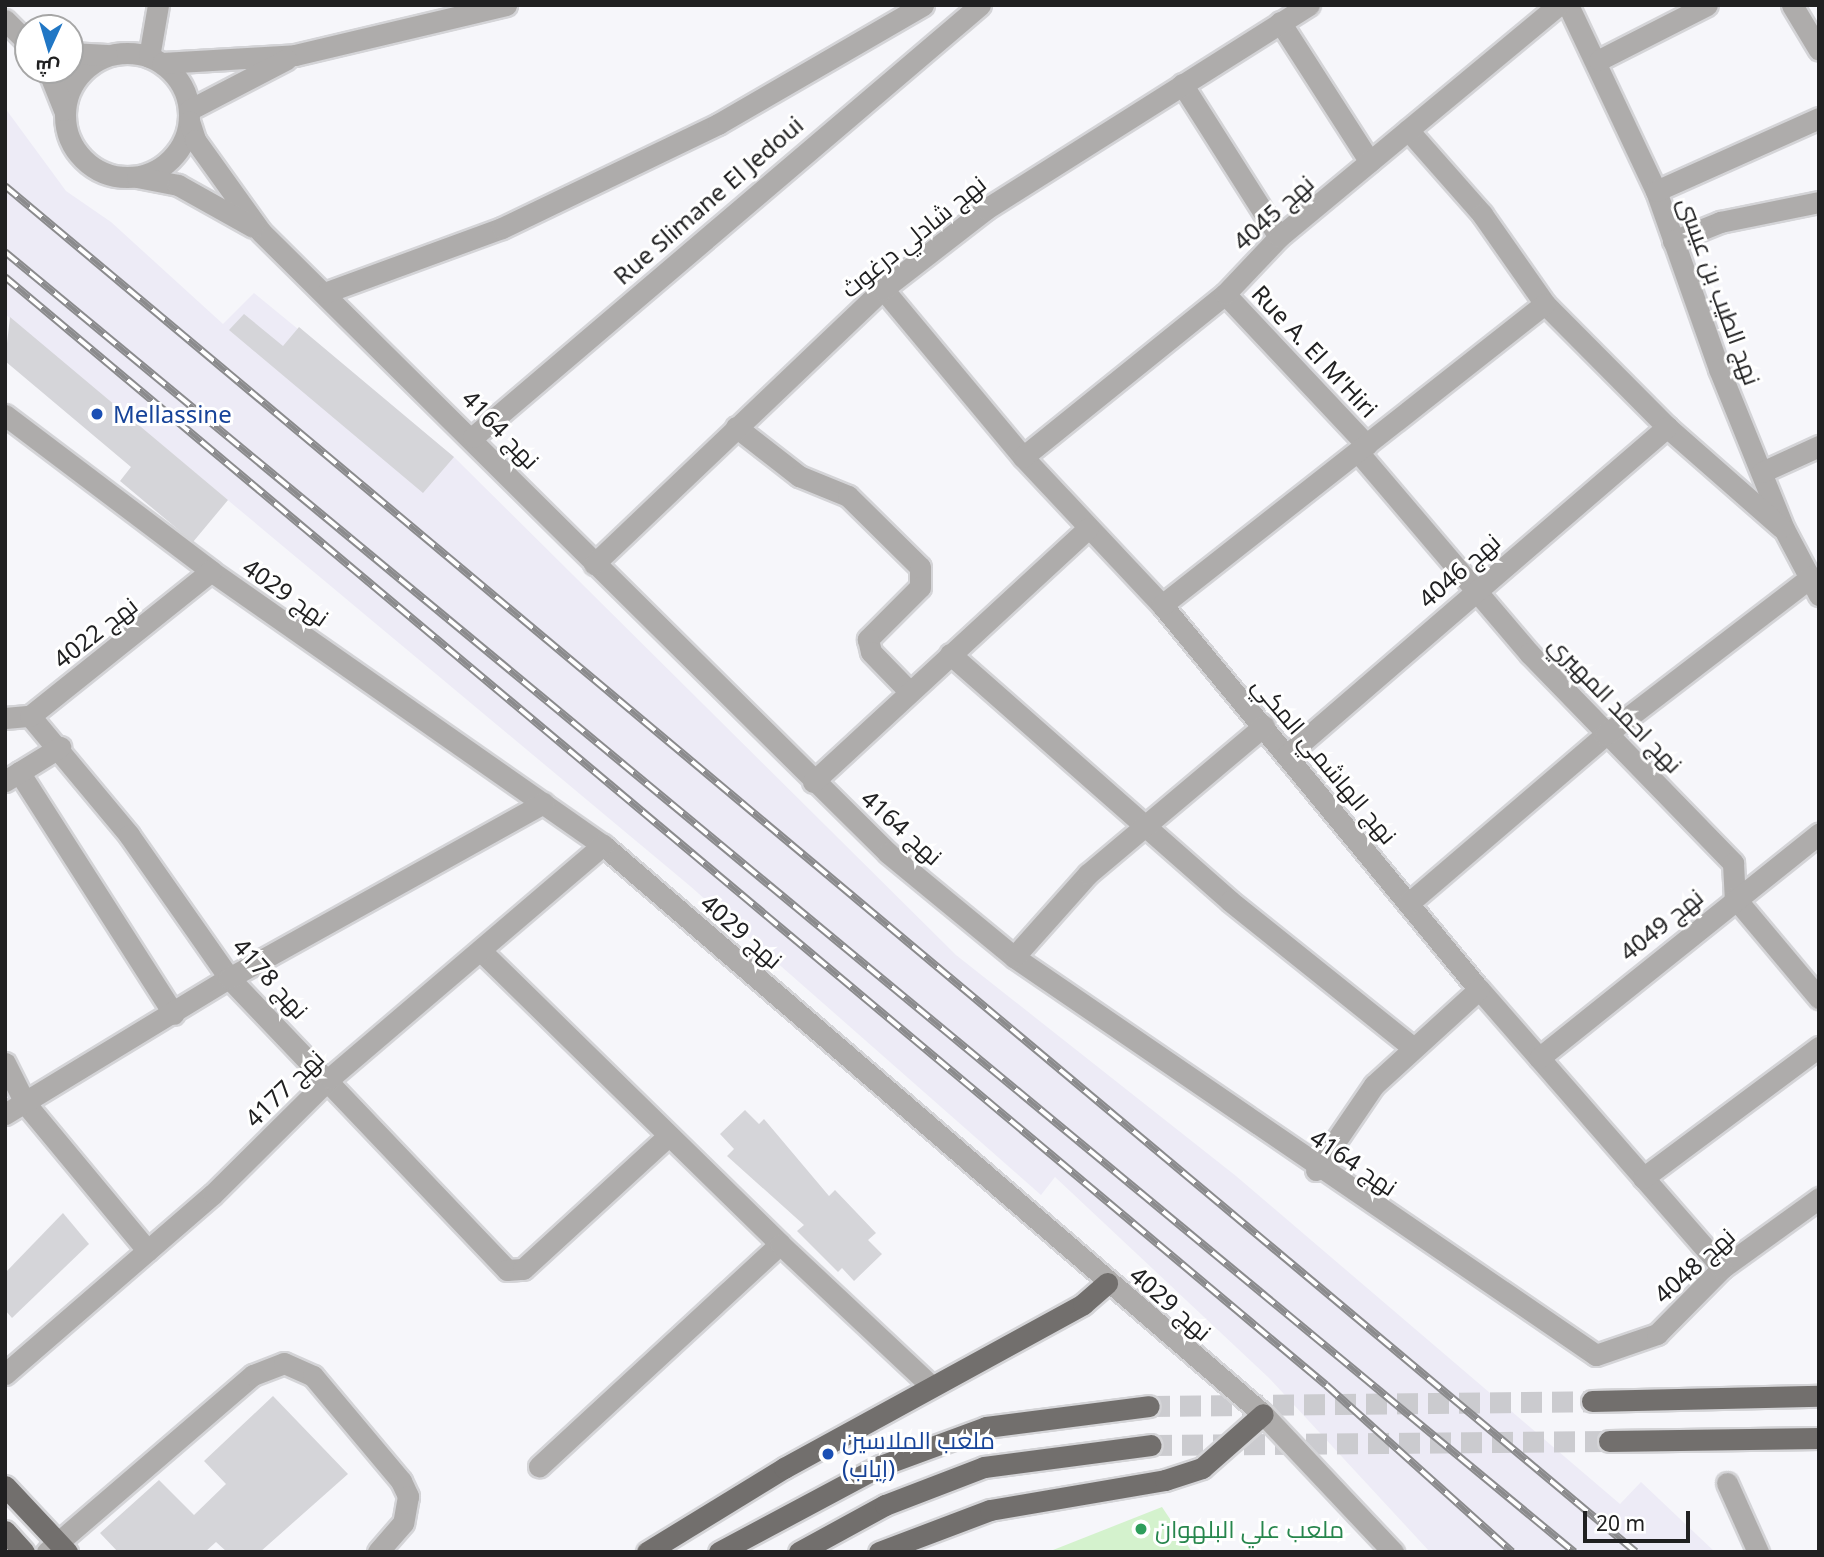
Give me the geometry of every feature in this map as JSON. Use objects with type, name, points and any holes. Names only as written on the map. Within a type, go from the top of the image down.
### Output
[{"type":"main road","points":[[647,1552],[931,1385],[1083,1304],[1107,1283]]},
{"type":"main road","points":[[1592,1401],[1819,1396]]},
{"type":"main road","points":[[719,1552],[880,1466],[986,1427],[1149,1406]]},
{"type":"main road","points":[[879,1552],[990,1510],[1165,1480],[1202,1468],[1263,1414]]},
{"type":"main road","points":[[1609,1441],[1819,1438]]},
{"type":"main road","points":[[799,1552],[885,1505],[984,1466],[1151,1445]]},
{"type":"main road","points":[[5,1486],[57,1548]]},
{"type":"main road","points":[[5,1531],[24,1552]]},
{"type":"street","points":[[53,84],[64,111],[72,147],[84,162],[109,175],[137,177],[173,158],[189,115],[185,92],[155,60],[158,5]]},
{"type":"street","points":[[84,53],[155,60],[295,55],[506,5]]},
{"type":"street","points":[[327,292],[502,228],[730,118],[923,5]]},
{"type":"street","name":"Rue Slimane El Jedoui","points":[[472,437],[980,5]]},
{"type":"street","name":"نهج شادلي درغوث","points":[[594,564],[884,289],[986,209],[1309,5]]},
{"type":"street","name":"نهج 4045","points":[[1023,457],[1225,294],[1279,237],[1558,5]]},
{"type":"street","name":"نهج الطيب بن عيسى","points":[[1569,5],[1599,60],[1656,191],[1784,529],[1815,586]]},
{"type":"street","points":[[1599,60],[1707,5]]},
{"type":"street","points":[[1792,5],[1819,50]]},
{"type":"street","points":[[1280,22],[1370,162]]},
{"type":"street","points":[[64,111],[77,76],[109,55]]},
{"type":"street","points":[[189,115],[295,55]]},
{"type":"street","points":[[1182,84],[1279,237]]},
{"type":"street","name":"نهج 4164","points":[[189,115],[195,140],[261,232],[327,292],[594,564],[814,782],[1014,957],[1316,1170],[1596,1355]]},
{"type":"street","points":[[1656,191],[1819,118]]},
{"type":"street","points":[[1408,130],[1482,214],[1545,304],[1667,427],[1784,529]]},
{"type":"street","name":"نهج 4164","points":[[137,177],[178,185],[261,232]]},
{"type":"street","points":[[1673,241],[1720,222],[1786,213],[1819,202]]},
{"type":"street","name":"نهج الهاشمي المكي","points":[[884,289],[1023,457],[1162,605],[1288,754],[1479,989],[1723,1268]]},
{"type":"street","name":"Rue A. El M'Hiri","points":[[1225,294],[1362,448]]},
{"type":"street","points":[[1162,605],[1545,304]]},
{"type":"street","name":"نهج 4029","points":[[5,415],[211,571],[603,845],[1107,1283],[1263,1414],[1393,1552]]},
{"type":"street","points":[[736,427],[799,476],[848,496],[920,567],[920,587],[868,639],[872,652],[908,690]]},
{"type":"street","name":"نهج 4046","points":[[1288,754],[1667,427]]},
{"type":"street","points":[[1762,472],[1819,446]]},
{"type":"street","name":"نهج احمد المهيري","points":[[1362,448],[1474,591],[1605,735],[1733,863],[1735,898]]},
{"type":"street","points":[[814,782],[908,690],[1088,528]]},
{"type":"street","name":"نهج 4022","points":[[30,716],[211,571]]},
{"type":"street","points":[[1409,903],[1605,735],[1815,586]]},
{"type":"street","points":[[950,654],[1142,826],[1410,1045]]},
{"type":"street","points":[[5,718],[30,716]]},
{"type":"street","name":"نهج 4178","points":[[30,716],[60,747],[229,978],[330,1078],[501,1266],[517,1271],[528,1263],[667,1137]]},
{"type":"street","points":[[1014,957],[1088,874],[1264,726]]},
{"type":"street","points":[[60,747],[12,777],[174,1014]]},
{"type":"street","points":[[5,1114],[174,1014],[229,978],[544,803]]},
{"type":"street","name":"نهج 4049","points":[[1539,1058],[1735,898],[1819,834]]},
{"type":"street","name":"نهج 4177","points":[[5,1374],[148,1251],[330,1078],[483,953],[603,845]]},
{"type":"street","points":[[1735,898],[1819,998]]},
{"type":"street","points":[[483,953],[667,1137],[931,1385]]},
{"type":"street","points":[[1316,1170],[1349,1116],[1410,1045],[1479,989]]},
{"type":"street","points":[[1643,1178],[1819,1047]]},
{"type":"street","points":[[5,1063],[25,1103],[148,1251]]},
{"type":"street","name":"نهج 4048","points":[[1596,1355],[1657,1334],[1723,1268],[1819,1198]]},
{"type":"street","points":[[539,1466],[780,1244]]},
{"type":"street","points":[[57,1548],[253,1375],[284,1363],[313,1376],[401,1480],[408,1496],[403,1522],[378,1552]]},
{"type":"street","points":[[1727,1482],[1758,1552]]},
{"type":"shaded area","points":[[5,108],[66,191],[111,222],[223,324],[254,293],[454,457],[956,955],[1236,1176],[1620,1504],[1641,1482],[1715,1552],[1430,1552],[1269,1378],[1055,1177],[1041,1195],[690,886],[5,314]]},
{"type":"green space","name":"ملعب علي البلهوان","points":[[1162,1507],[1192,1552],[1048,1552]]},
{"type":"building","points":[[244,314],[283,346],[299,327],[454,457],[423,493],[229,330]]},
{"type":"building","name":"Mellassine","points":[[10,317],[228,500],[193,542],[120,481],[131,467],[5,361]]},
{"type":"building","points":[[745,1110],[759,1124],[764,1119],[829,1196],[835,1190],[876,1233],[868,1240],[882,1254],[854,1281],[842,1268],[838,1272],[797,1231],[804,1225],[727,1156],[734,1149],[720,1134]]},
{"type":"building","points":[[63,1213],[89,1244],[12,1318],[5,1310],[5,1273]]},
{"type":"building","points":[[273,1396],[348,1474],[260,1552],[227,1552],[216,1542],[205,1552],[118,1552],[100,1533],[159,1480],[194,1515],[226,1484],[204,1461]]},
{"type":"tunnel","points":[[1149,1406],[1592,1401]]},
{"type":"tunnel","points":[[1151,1445],[1609,1441]]},
{"type":"railway","points":[[5,186],[1636,1552]]},
{"type":"railway","points":[[5,252],[1574,1552]]},
{"type":"railway","points":[[5,277],[1326,1385],[1512,1552]]},
{"type":"place","name":"Mellassine","points":[[97,414]]},
{"type":"place","name":"ملعب الملاسين (إياب)","points":[[828,1454]]},
{"type":"place","name":"ملعب علي البلهوان","points":[[1141,1529]]}]
